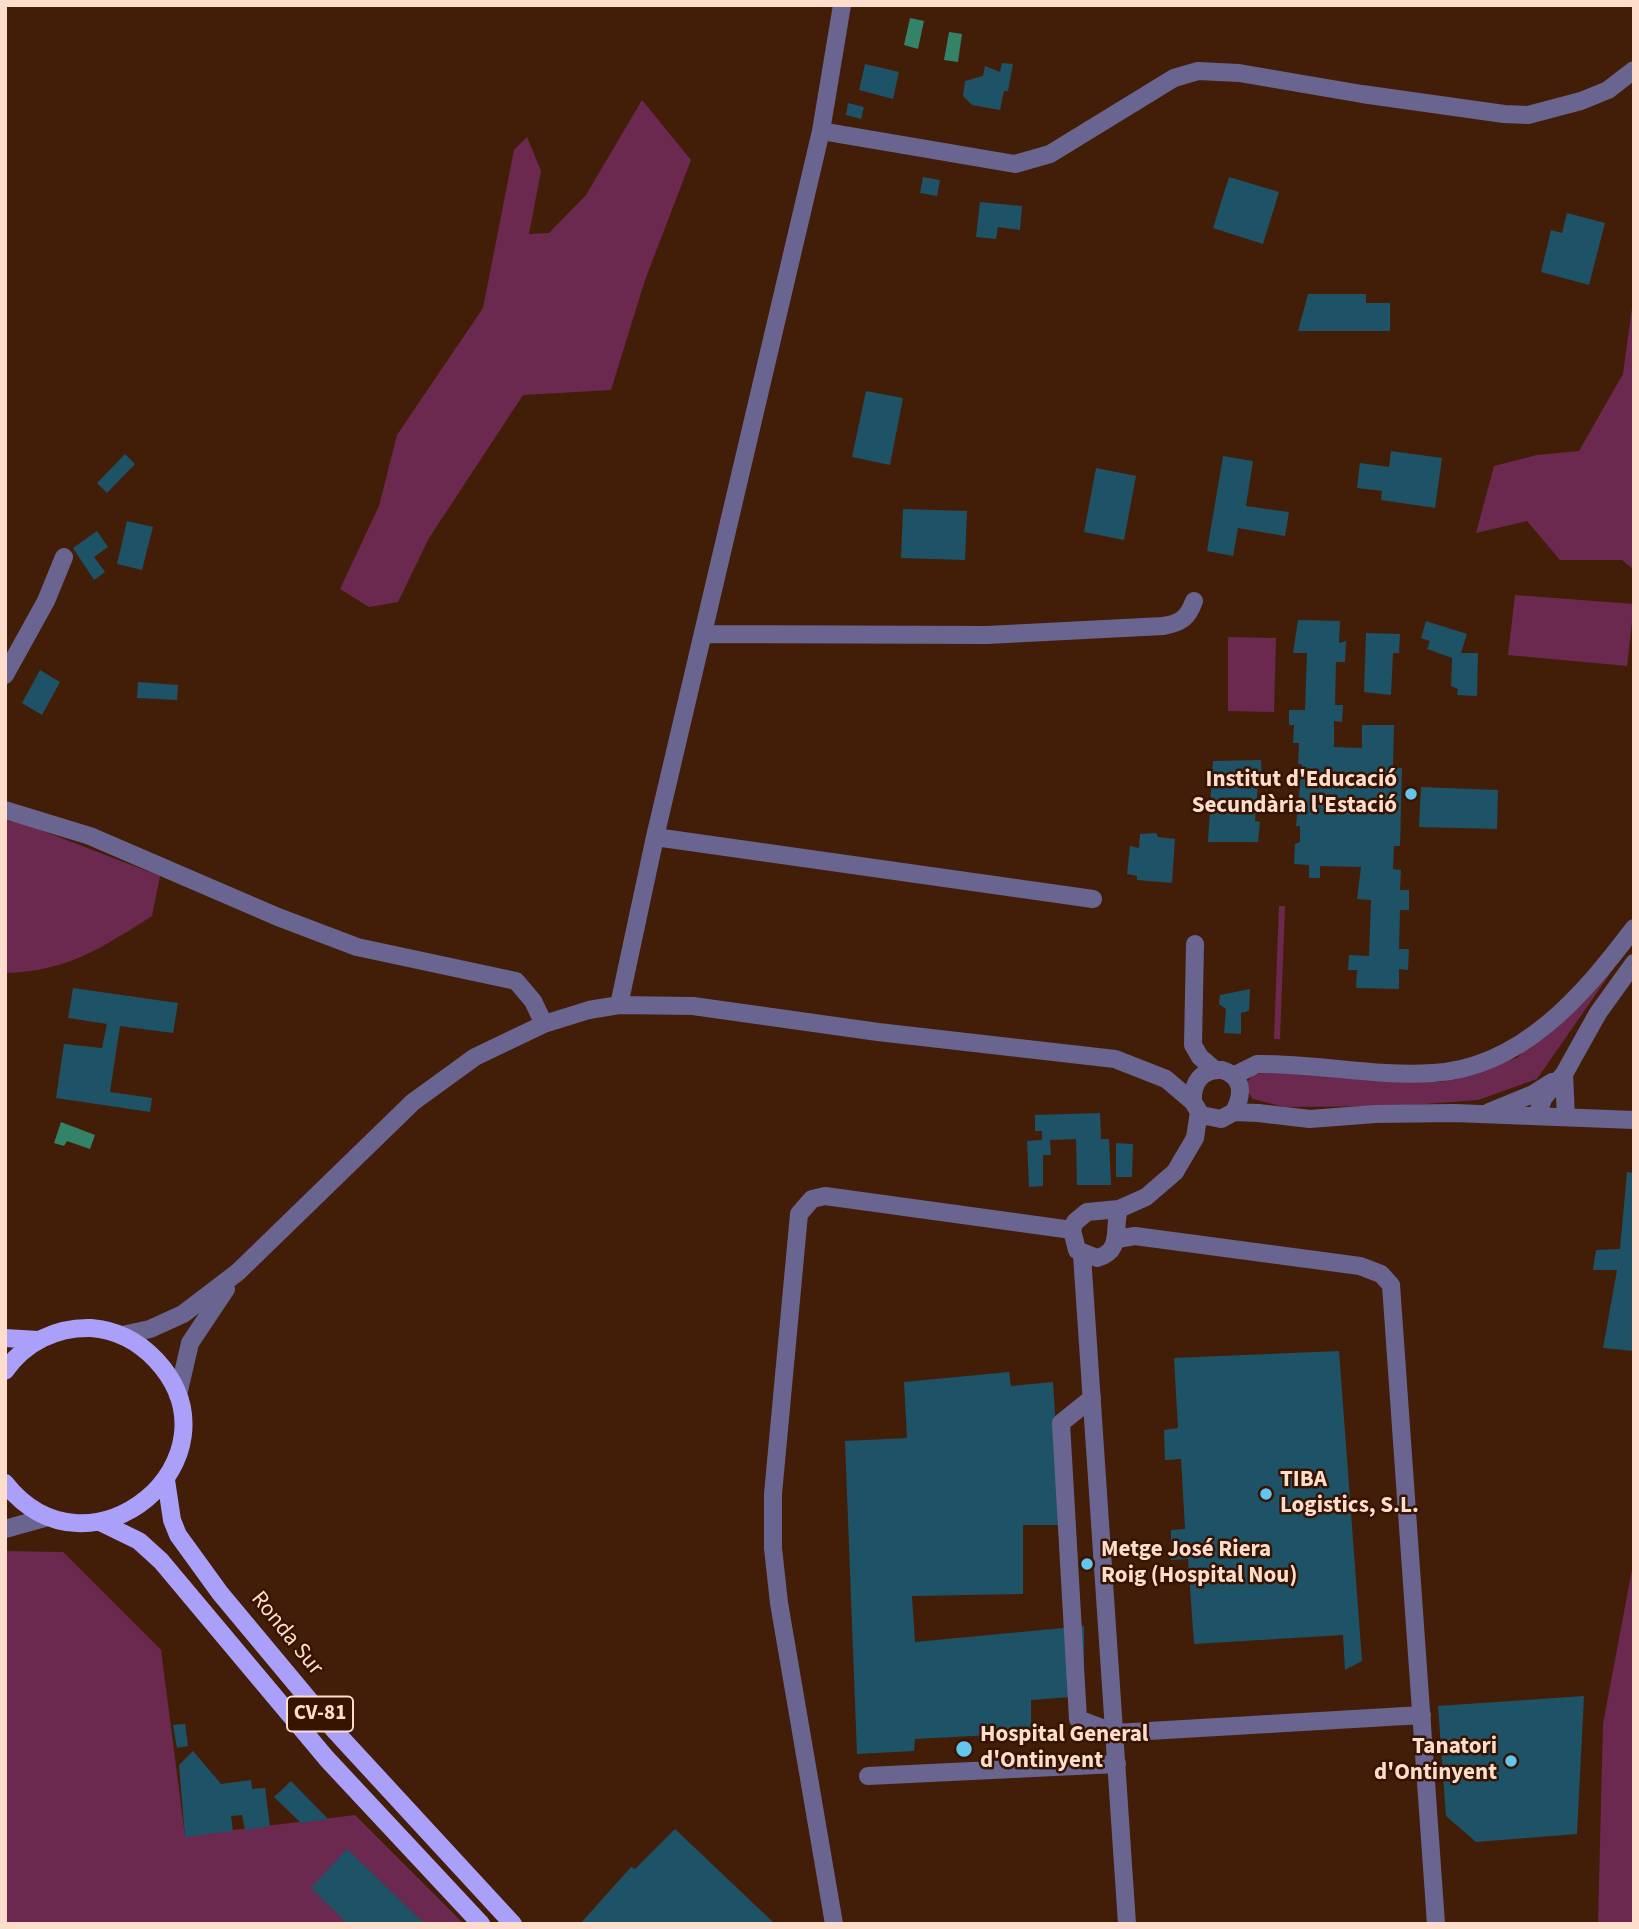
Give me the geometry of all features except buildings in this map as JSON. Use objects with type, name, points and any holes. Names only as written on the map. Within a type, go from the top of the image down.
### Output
[{"type":"main road","name":"CV-81","points":[[5,1371],[13,1359],[38,1340],[58,1331],[101,1329],[122,1335],[146,1349],[166,1370],[178,1395],[182,1417],[182,1439],[166,1480],[137,1508],[100,1522],[73,1523],[48,1517],[29,1507],[5,1483]]},
{"type":"main road","name":"CV-81","points":[[5,1338],[38,1340]]},
{"type":"main road","name":"Ronda Sur","points":[[166,1480],[172,1520],[178,1535],[213,1583],[344,1741],[513,1924]]},
{"type":"main road","name":"CV-81","points":[[100,1522],[139,1541],[161,1561],[319,1750],[481,1924]]},
{"type":"street","points":[[619,1005],[655,837],[821,131],[842,5]]},
{"type":"street","points":[[821,131],[1015,164],[1050,154],[1174,78],[1198,71],[1240,73],[1362,94],[1528,115],[1581,101],[1608,90],[1634,70]]},
{"type":"street","points":[[5,675],[51,591],[64,557]]},
{"type":"street","points":[[702,634],[987,635],[1125,629],[1179,624],[1189,615],[1194,601]]},
{"type":"street","points":[[5,810],[90,836],[278,918],[357,947],[516,981],[533,1001],[544,1024]]},
{"type":"street","points":[[655,837],[1093,899]]},
{"type":"street","points":[[1233,1076],[1257,1065],[1433,1073],[1475,1066],[1512,1050],[1560,1014],[1597,977],[1634,928]]},
{"type":"street","points":[[1195,944],[1193,1045],[1200,1057],[1215,1070],[1233,1076],[1239,1082],[1238,1105]]},
{"type":"street","points":[[1541,1116],[1538,1112],[1544,1097],[1564,1074],[1598,1013],[1634,963]]},
{"type":"street","points":[[122,1335],[166,1323],[238,1272],[413,1102],[475,1057],[566,1015],[619,1005],[704,1007],[878,1032],[1115,1059],[1166,1079],[1196,1082]]},
{"type":"street","points":[[1083,1279],[1102,1256],[1110,1252],[1118,1225],[1175,1172],[1195,1138],[1202,1111],[1196,1082],[1200,1076],[1215,1070]]},
{"type":"street","points":[[1482,1114],[1533,1094],[1564,1074]]},
{"type":"street","points":[[1564,1074],[1566,1117]]},
{"type":"street","points":[[1166,1079],[1202,1111]]},
{"type":"street","points":[[1202,1111],[1238,1105],[1258,1113],[1310,1119],[1398,1113],[1634,1120]]},
{"type":"street","points":[[834,1924],[779,1604],[773,1548],[773,1494],[799,1214],[811,1199],[825,1196],[1072,1230]]},
{"type":"street","points":[[1127,1924],[1082,1255],[1073,1244],[1072,1230],[1075,1222],[1087,1212],[1118,1225],[1348,1264],[1381,1274],[1391,1285],[1394,1295],[1436,1924]]},
{"type":"street","points":[[1082,1255],[1102,1256]]},
{"type":"street","points":[[178,1395],[185,1358],[197,1328],[238,1272]]},
{"type":"street","points":[[1092,1398],[1061,1423],[1079,1718],[1115,1734],[1422,1715]]},
{"type":"street","points":[[5,1529],[48,1517]]},
{"type":"street","points":[[868,1776],[1118,1764]]},
{"type":"shaded area","points":[[910,18],[924,21],[918,49],[904,45]]},
{"type":"shaded area","points":[[949,32],[962,34],[958,62],[944,60]]},
{"type":"shaded area","points":[[642,100],[691,160],[645,280],[611,390],[523,395],[429,538],[398,602],[369,607],[340,589],[379,506],[397,435],[483,308],[514,150],[527,137],[541,171],[529,234],[549,233],[586,195]]},
{"type":"shaded area","points":[[1634,293],[1634,570],[1622,560],[1560,560],[1527,521],[1476,533],[1494,466],[1537,455],[1579,451],[1623,374]]},
{"type":"shaded area","points":[[1515,595],[1634,604],[1627,666],[1508,655]]},
{"type":"shaded area","points":[[1228,637],[1276,638],[1274,712],[1228,711]]},
{"type":"shaded area","points":[[5,820],[30,826],[160,876],[152,916],[117,938],[66,963],[27,972],[5,973]]},
{"type":"shaded area","points":[[1279,906],[1285,906],[1280,1039],[1274,1039]]},
{"type":"shaded area","points":[[1623,955],[1537,1079],[1478,1100],[1398,1106],[1284,1107],[1253,1099],[1244,1086],[1254,1074],[1274,1072],[1441,1082],[1517,1058]]},
{"type":"shaded area","points":[[61,1122],[95,1135],[90,1149],[67,1141],[64,1146],[54,1143]]},
{"type":"shaded area","points":[[5,1551],[63,1552],[161,1650],[185,1836],[355,1815],[464,1924],[5,1924]]},
{"type":"shaded area","points":[[1634,1559],[1634,1924],[1598,1924],[1603,1724]]},
{"type":"place","name":"Institut d'Educació Secundària l'Estació","points":[[1411,794]]},
{"type":"place","name":"TIBA Logistics, S.L.","points":[[1266,1494]]},
{"type":"place","name":"Metge José Riera Roig (Hospital Nou)","points":[[1087,1564]]},
{"type":"place","name":"Hospital General d'Ontinyent","points":[[964,1749]]},
{"type":"place","name":"Tanatori d'Ontinyent","points":[[1511,1761]]}]
